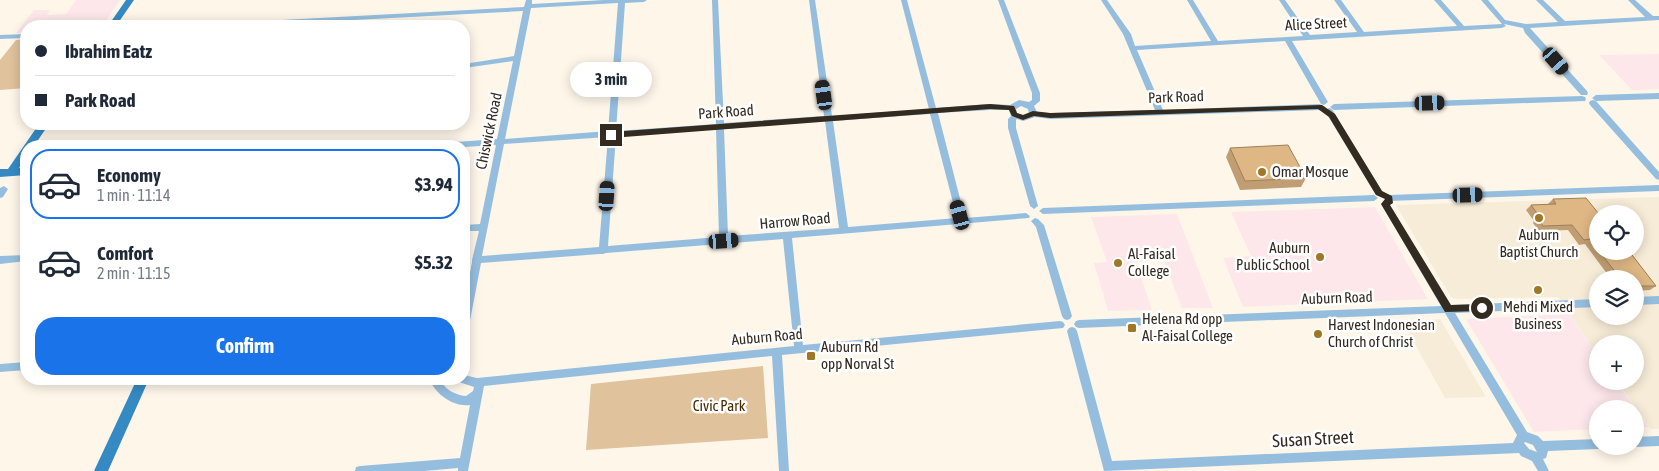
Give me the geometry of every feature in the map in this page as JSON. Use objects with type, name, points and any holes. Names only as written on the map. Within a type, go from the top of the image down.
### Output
[{"type":"main road","points":[[116,20],[130,0]]},
{"type":"main road","points":[[5,172],[20,156]]},
{"type":"main road","points":[[5,172],[20,171]]},
{"type":"main road","points":[[101,471],[140,385]]},
{"type":"street","points":[[297,20],[528,5],[644,0]]},
{"type":"street","points":[[715,0],[724,241]]},
{"type":"street","points":[[812,0],[827,120],[844,231]]},
{"type":"street","points":[[904,0],[962,221]]},
{"type":"street","points":[[1001,0],[1036,93],[1036,101],[1026,118],[1014,112]]},
{"type":"street","points":[[1104,0],[1123,27],[1160,112]]},
{"type":"street","points":[[1190,0],[1216,43]]},
{"type":"street","points":[[1282,0],[1308,38]]},
{"type":"street","points":[[1337,0],[1363,35]]},
{"type":"street","points":[[1437,0],[1463,29]]},
{"type":"street","points":[[1484,0],[1502,24]]},
{"type":"street","points":[[1539,0],[1563,23]]},
{"type":"street","points":[[1631,0],[1655,18]]},
{"type":"street","points":[[603,251],[621,1]]},
{"type":"street","name":"Chiswick Road","points":[[470,293],[528,5]]},
{"type":"street","points":[[1527,29],[1563,23],[1655,18]]},
{"type":"street","name":"Alice Street","points":[[1132,48],[1463,29],[1502,24],[1527,29]]},
{"type":"street","points":[[1527,29],[1583,96]]},
{"type":"street","points":[[0,37],[20,36]]},
{"type":"street","points":[[1287,39],[1322,104],[1331,109],[1583,96],[1595,101],[1659,96]]},
{"type":"street","points":[[470,65],[518,58]]},
{"type":"street","points":[[1595,101],[1659,177]]},
{"type":"street","points":[[1031,110],[1019,103],[1012,119],[1012,128],[1034,206]]},
{"type":"street","name":"Park Road","points":[[1031,110],[1050,116],[1322,104]]},
{"type":"street","name":"Park Road","points":[[470,145],[990,107],[1014,112]]},
{"type":"street","points":[[1331,109],[1380,203],[1387,201],[1659,188],[1659,183]]},
{"type":"street","points":[[1034,206],[1043,210],[1377,195]]},
{"type":"street","points":[[1387,201],[1524,437],[1535,440],[1541,446],[1543,453],[1536,457]]},
{"type":"street","points":[[1034,206],[1026,216],[1029,220],[1035,221],[1040,225],[1067,316]]},
{"type":"street","points":[[1035,221],[1043,210]]},
{"type":"street","name":"Harrow Road","points":[[476,260],[1026,216]]},
{"type":"street","points":[[470,228],[483,227]]},
{"type":"street","points":[[787,236],[799,350]]},
{"type":"street","points":[[0,260],[20,258]]},
{"type":"street","points":[[1644,301],[1659,300]]},
{"type":"street","name":"Auburn Road","points":[[1075,328],[1589,303]]},
{"type":"street","points":[[1067,316],[1061,320],[1060,325],[1063,329],[1075,328]]},
{"type":"street","points":[[1067,316],[1073,318],[1109,469]]},
{"type":"street","name":"Auburn Road","points":[[470,380],[477,382],[777,351],[1060,325]]},
{"type":"street","points":[[777,351],[784,471]]},
{"type":"street","points":[[0,368],[20,366]]},
{"type":"street","points":[[360,471],[464,467],[479,387],[477,382]]},
{"type":"street","points":[[438,385],[459,401],[468,401],[476,396]]},
{"type":"street","points":[[1524,437],[1518,442],[1520,448],[1525,453],[1536,457],[1544,471]]},
{"type":"street","points":[[1644,442],[1659,441]]},
{"type":"street","points":[[1541,446],[1589,444]]},
{"type":"street","name":"Susan Street","points":[[1109,469],[1520,448]]},
{"type":"shaded area","points":[[76,0],[120,0],[106,20],[26,20],[34,10],[50,10],[47,15],[66,14]]},
{"type":"shaded area","points":[[1659,54],[1659,89],[1632,90],[1599,55]]},
{"type":"shaded area","points":[[1659,197],[1659,429],[1651,429],[1644,419],[1644,400],[1630,400],[1623,390],[1644,390],[1644,335],[1589,335],[1589,342],[1558,297],[1455,299],[1451,297],[1396,205]]},
{"type":"shaded area","name":"Auburn Public School","points":[[1375,207],[1428,299],[1243,307],[1223,258],[1251,256],[1231,212]]},
{"type":"shaded area","name":"Al-Faisal College","points":[[1177,214],[1213,308],[1182,308],[1164,261],[1136,262],[1152,310],[1108,311],[1094,263],[1107,262],[1091,217]]},
{"type":"shaded area","points":[[1569,314],[1589,343],[1589,390],[1622,390],[1630,400],[1589,400],[1589,429],[1534,432],[1466,319]]},
{"type":"shaded area","points":[[1440,319],[1486,397],[1445,398],[1402,321]]},
{"type":"shaded area","points":[[1644,420],[1649,427],[1644,427]]},
{"type":"green space","points":[[16,40],[20,40],[20,88],[0,90],[0,60]]},
{"type":"green space","name":"Civic Park","points":[[763,366],[768,438],[586,450],[591,384]]},
{"type":"building","name":"Omar Mosque","points":[[1288,145],[1306,178],[1245,181],[1230,148]]},
{"type":"building","points":[[1586,198],[1592,205],[1589,205],[1589,239],[1584,240],[1572,225],[1543,226],[1531,205],[1556,204],[1553,199]]},
{"type":"building","points":[[1606,260],[1636,260],[1644,270],[1614,270]]},
{"type":"building","points":[[1644,270],[1656,286],[1644,286]]},
{"type":"place","name":"Omar Mosque","points":[[1262,172]]},
{"type":"place","name":"Auburn Baptist Church","points":[[1539,218]]},
{"type":"place","name":"Auburn Public School","points":[[1320,257]]},
{"type":"place","name":"Al-Faisal College","points":[[1118,263]]},
{"type":"place","name":"Mehdi Mixed Business","points":[[1538,290]]},
{"type":"place","name":"Helena Rd opp Al-Faisal College","points":[[1132,328]]},
{"type":"place","name":"Harvest Indonesian Church of Christ","points":[[1318,334]]},
{"type":"place","name":"Auburn Rd opp Norval St","points":[[811,356]]},
{"type":"route","points":[[611,135],[1003,106],[1012,108],[1012,113],[1020,118],[1029,117],[1033,114],[1050,116],[1320,107],[1332,116],[1379,193],[1388,196],[1390,201],[1388,204],[1385,204],[1448,309],[1482,308]]}]
